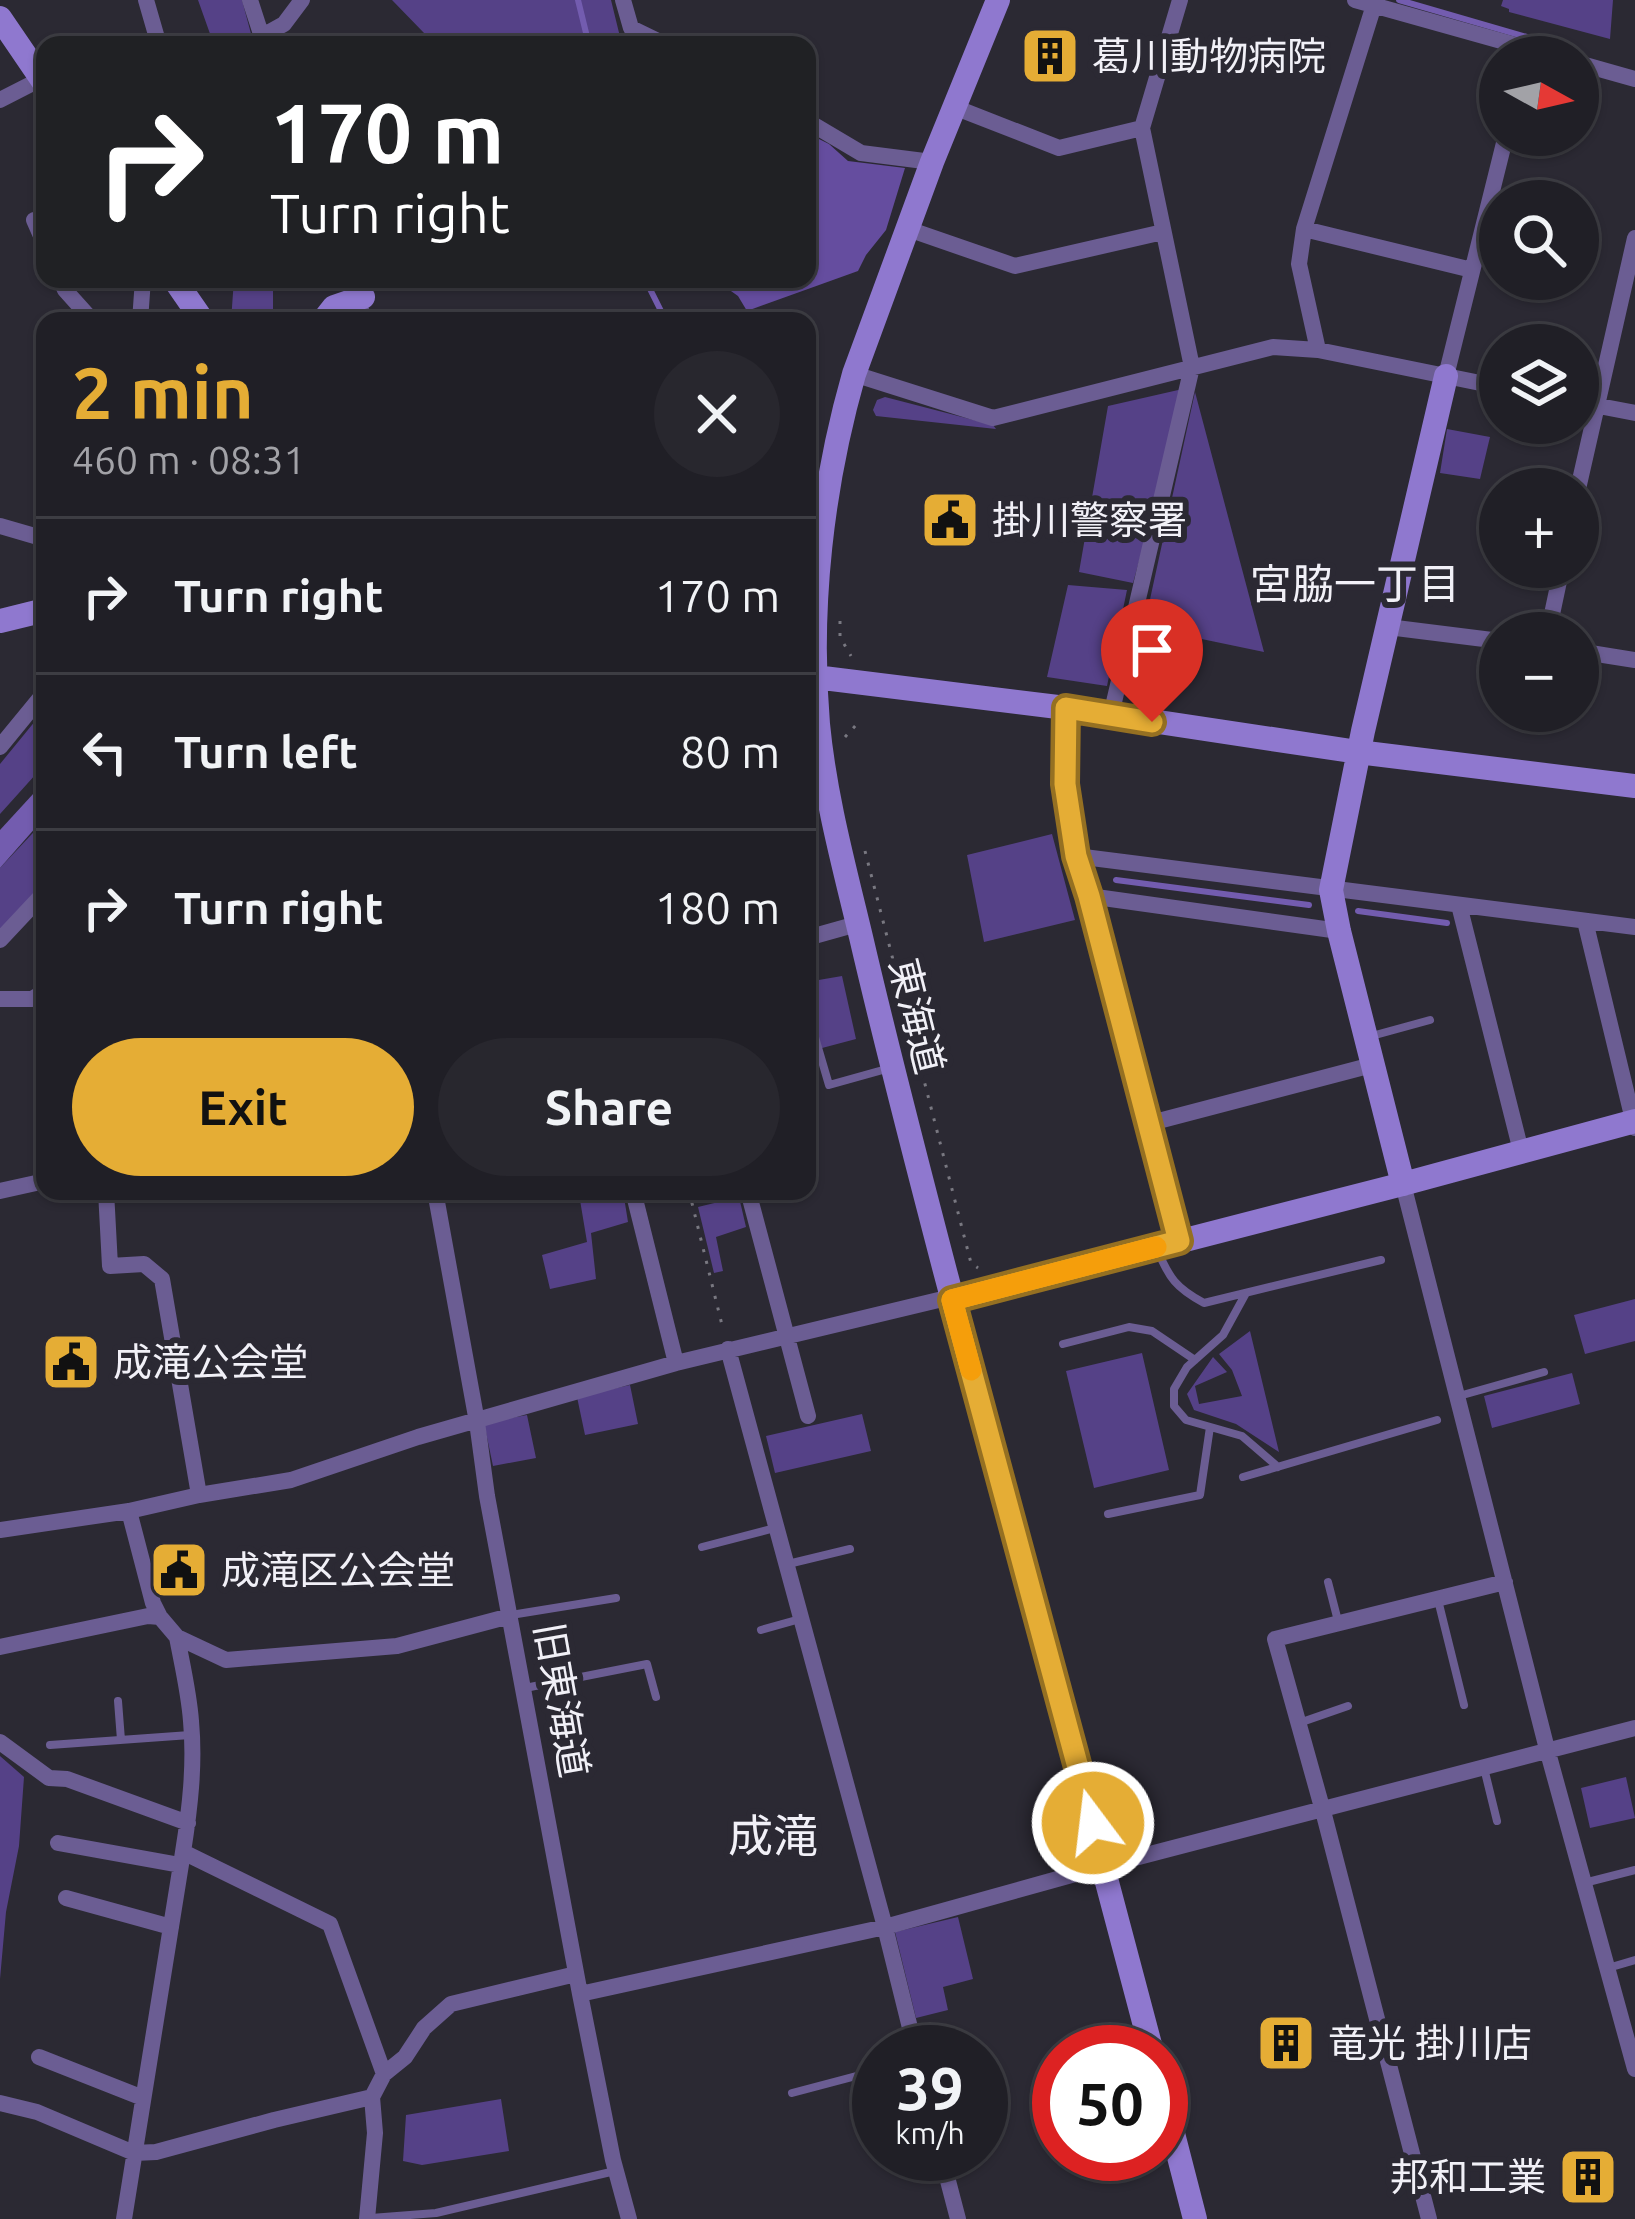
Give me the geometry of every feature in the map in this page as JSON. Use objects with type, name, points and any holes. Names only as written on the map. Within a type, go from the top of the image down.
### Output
[{"type":"street","points":[[146,0],[156,36]]},
{"type":"street","points":[[250,0],[252,36]]},
{"type":"street","points":[[263,36],[284,24],[302,0]]},
{"type":"street","points":[[623,0],[631,28],[647,36]]},
{"type":"street","name":"東海道","points":[[816,608],[820,553],[816,517],[854,374],[998,0]]},
{"type":"street","points":[[1111,715],[1192,367],[1142,128],[1180,0]]},
{"type":"street","points":[[1355,0],[1419,9],[1485,36]]},
{"type":"street","points":[[1318,350],[1299,264],[1304,230],[1374,5]]},
{"type":"street","points":[[0,18],[36,72]]},
{"type":"street","points":[[1599,69],[1635,79]]},
{"type":"street","points":[[0,100],[36,85]]},
{"type":"street","points":[[954,107],[1059,148],[1142,128]]},
{"type":"street","points":[[816,126],[861,153],[932,162]]},
{"type":"street","points":[[1501,156],[1358,752],[1331,890],[1547,1749],[1635,2069]]},
{"type":"street","points":[[34,220],[36,224]]},
{"type":"street","points":[[908,229],[1015,266],[1163,232]]},
{"type":"street","points":[[1304,230],[1472,270]]},
{"type":"street","points":[[1599,360],[1635,238]]},
{"type":"street","points":[[64,288],[85,312]]},
{"type":"street","points":[[330,312],[362,299]]},
{"type":"street","points":[[854,374],[993,418],[1273,347],[1318,350],[1479,383]]},
{"type":"street","points":[[1599,406],[1635,413]]},
{"type":"street","points":[[0,526],[36,536]]},
{"type":"street","points":[[0,621],[36,612]]},
{"type":"street","points":[[1388,627],[1479,638]]},
{"type":"street","points":[[1599,654],[1635,660]]},
{"type":"street","points":[[816,678],[1635,786]]},
{"type":"street","points":[[0,747],[36,703]]},
{"type":"street","points":[[1066,708],[1065,784],[1076,856],[1147,1124],[1167,1244]]},
{"type":"street","name":"東海道","points":[[817,798],[857,924],[1145,2025]]},
{"type":"street","points":[[1076,856],[1635,928]]},
{"type":"street","points":[[1089,896],[1339,931]]},
{"type":"street","points":[[0,940],[36,902]]},
{"type":"street","points":[[1460,904],[1521,1151]]},
{"type":"street","points":[[0,1530],[291,1480],[418,1437],[728,1349],[952,1298],[1634,1123],[1585,921]]},
{"type":"street","points":[[816,935],[857,924]]},
{"type":"street","points":[[0,999],[36,997]]},
{"type":"street","points":[[1147,1124],[1372,1065]]},
{"type":"street","points":[[0,1191],[36,1183]]},
{"type":"street","points":[[106,1200],[110,1266],[144,1264],[162,1279],[199,1496]]},
{"type":"street","name":"旧東海道","points":[[437,1200],[576,1974],[629,2219]]},
{"type":"street","points":[[635,1200],[676,1363]]},
{"type":"street","points":[[750,1200],[808,1416]]},
{"type":"street","points":[[728,1349],[909,2025]]},
{"type":"street","points":[[129,1511],[160,1617],[177,1637],[226,1660],[397,1646],[510,1616]]},
{"type":"street","points":[[1429,2219],[1275,1639],[1505,1582]]},
{"type":"street","points":[[0,1648],[160,1617]]},
{"type":"street","points":[[124,2219],[188,1823],[193,1765],[177,1637]]},
{"type":"street","points":[[580,1994],[885,1927],[1635,1728]]},
{"type":"street","points":[[0,1742],[50,1778],[67,1779],[188,1823]]},
{"type":"street","points":[[58,1843],[181,1858],[330,1924],[384,2074]]},
{"type":"street","points":[[66,1898],[170,1928]]},
{"type":"street","points":[[368,2218],[375,2134],[372,2097],[384,2074],[451,2004],[576,1974]]},
{"type":"street","points":[[39,2056],[143,2098]]},
{"type":"street","points":[[0,2103],[38,2112],[134,2153],[156,2152],[372,2097]]},
{"type":"street","points":[[948,2181],[958,2219]]},
{"type":"street","points":[[1185,2181],[1195,2219]]},
{"type":"lane","points":[[1365,1038],[1430,1020]]},
{"type":"lane","points":[[816,1041],[829,1085],[892,1067]]},
{"type":"lane","points":[[1167,1244],[1167,1273],[1180,1290],[1204,1303],[1381,1260]]},
{"type":"lane","points":[[1246,1293],[1223,1335],[1187,1367],[1174,1389],[1174,1406],[1186,1420],[1242,1436],[1278,1467]]},
{"type":"lane","points":[[1063,1344],[1129,1327],[1152,1331],[1195,1360]]},
{"type":"lane","points":[[1458,1396],[1544,1372]]},
{"type":"lane","points":[[1243,1477],[1437,1420]]},
{"type":"lane","points":[[1108,1514],[1200,1495],[1210,1427]]},
{"type":"lane","points":[[702,1547],[777,1528]]},
{"type":"lane","points":[[787,1564],[850,1549]]},
{"type":"lane","points":[[1328,1582],[1338,1623]]},
{"type":"lane","points":[[510,1616],[616,1598]]},
{"type":"lane","points":[[1438,1599],[1464,1705]]},
{"type":"lane","points":[[761,1630],[801,1618]]},
{"type":"lane","points":[[524,1689],[647,1664],[656,1697]]},
{"type":"lane","points":[[118,1700],[121,1740]]},
{"type":"lane","points":[[1299,1723],[1348,1706]]},
{"type":"lane","points":[[50,1745],[191,1735]]},
{"type":"lane","points":[[1484,1767],[1497,1821]]},
{"type":"lane","points":[[1584,1883],[1635,1870]]},
{"type":"lane","points":[[1607,1968],[1635,1960]]},
{"type":"lane","points":[[792,2092],[852,2076]]},
{"type":"lane","points":[[368,2218],[436,2213],[616,2171]]},
{"type":"path","points":[[839,637],[840,616]]},
{"type":"path","points":[[690,1200],[728,1349]]},
{"type":"shaded area","points":[[198,0],[242,0],[252,36],[211,36]]},
{"type":"shaded area","points":[[392,0],[611,0],[620,36],[425,36]]},
{"type":"shaded area","points":[[1503,0],[1613,0],[1610,39],[1509,12],[1501,6]]},
{"type":"shaded area","points":[[816,138],[848,161],[905,168],[886,230],[858,271],[816,286]]},
{"type":"shaded area","points":[[233,288],[273,288],[273,312],[232,312]]},
{"type":"shaded area","points":[[727,288],[811,288],[747,311]]},
{"type":"shaded area","points":[[1187,388],[1133,583],[1079,572],[1108,406]]},
{"type":"shaded area","points":[[1195,392],[1264,652],[1144,627]]},
{"type":"shaded area","points":[[885,397],[996,429],[876,416],[877,400]]},
{"type":"shaded area","points":[[1447,429],[1479,435],[1479,444],[1488,444],[1479,479],[1440,473]]},
{"type":"shaded area","points":[[1068,585],[1127,590],[1107,686],[1047,677]]},
{"type":"shaded area","points":[[36,720],[36,774],[0,814],[0,764]]},
{"type":"shaded area","points":[[36,791],[36,827],[0,868],[0,830]]},
{"type":"shaded area","points":[[36,830],[36,894],[0,933],[0,868]]},
{"type":"shaded area","points":[[1052,834],[1075,920],[984,942],[967,855]]},
{"type":"shaded area","points":[[842,976],[856,1039],[816,1050],[816,980]]},
{"type":"shaded area","points":[[580,1200],[624,1200],[628,1222],[591,1233],[596,1279],[550,1289],[542,1255],[587,1242]]},
{"type":"shaded area","points":[[740,1200],[746,1227],[716,1237],[723,1271],[714,1273],[698,1207]]},
{"type":"shaded area","points":[[1635,1299],[1635,1341],[1585,1354],[1574,1315]]},
{"type":"shaded area","points":[[1250,1331],[1279,1452],[1236,1424],[1194,1410],[1187,1394],[1213,1357],[1227,1372],[1195,1386],[1199,1404],[1242,1396],[1232,1370],[1219,1354]]},
{"type":"shaded area","points":[[1142,1353],[1169,1470],[1094,1488],[1066,1371]]},
{"type":"shaded area","points":[[1572,1373],[1580,1404],[1492,1428],[1484,1396]]},
{"type":"shaded area","points":[[630,1385],[638,1424],[585,1435],[577,1397]]},
{"type":"shaded area","points":[[862,1414],[871,1451],[775,1473],[766,1436]]},
{"type":"shaded area","points":[[527,1415],[536,1458],[493,1466],[484,1423]]},
{"type":"shaded area","points":[[0,1756],[24,1777],[0,1979]]},
{"type":"shaded area","points":[[1626,1777],[1635,1818],[1590,1828],[1581,1788]]},
{"type":"shaded area","points":[[958,1917],[973,1979],[943,1987],[948,2010],[916,2018],[895,1932]]},
{"type":"shaded area","points":[[501,2099],[509,2151],[422,2165],[403,2161],[406,2115]]},
{"type":"waterway","points":[[578,0],[587,36]]},
{"type":"waterway","points":[[1399,0],[1523,36]]},
{"type":"waterway","points":[[650,288],[662,312]]},
{"type":"waterway","points":[[1116,880],[1309,905]]},
{"type":"waterway","points":[[1358,911],[1447,923]]},
{"type":"slow traffic","points":[[971,1370],[952,1300],[1156,1247]]},
{"type":"place","name":"葛川動物病院","points":[[1050,56]]},
{"type":"place","name":"掛川警察署","points":[[950,520]]},
{"type":"place","name":"成滝公会堂","points":[[71,1362]]},
{"type":"place","name":"成滝区公会堂","points":[[179,1570]]},
{"type":"place","name":"竜光 掛川店","points":[[1286,2043]]},
{"type":"place","name":"邦和工業","points":[[1588,2177]]},
{"type":"district","name":"宮脇一丁目","points":[[1355,584]]},
{"type":"district","name":"成滝","points":[[773,1836]]},
{"type":"route","points":[[1093,1823],[952,1300],[1179,1241],[1076,856],[1065,784],[1066,708],[1152,722]]}]
